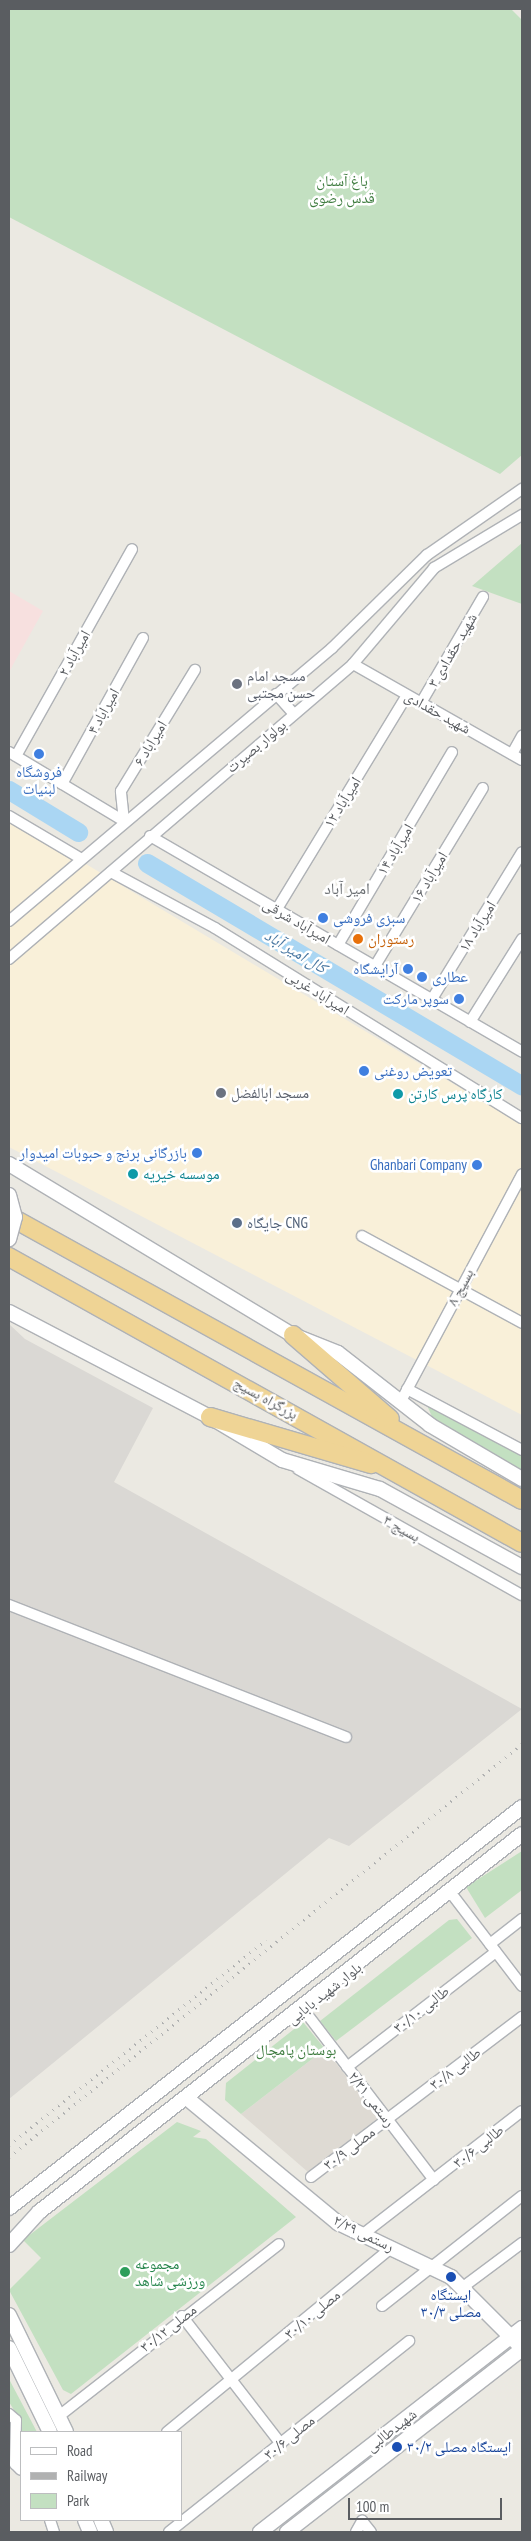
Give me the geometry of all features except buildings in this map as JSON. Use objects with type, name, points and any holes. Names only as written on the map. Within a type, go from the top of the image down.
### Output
[{"type":"highway","points":[[9,1216],[522,1500]]},
{"type":"highway","name":"بزرگراه بسیج","points":[[9,1258],[404,1474],[522,1543]]},
{"type":"highway","points":[[293,1334],[416,1442]]},
{"type":"highway","points":[[210,1417],[404,1474]]},
{"type":"street","name":"بولوار بصیرت","points":[[9,920],[80,858],[332,648],[427,555],[522,489]]},
{"type":"street","name":"بولوار بصیرت","points":[[9,958],[353,664],[434,568],[522,515]]},
{"type":"street","name":"امیرآباد ۲","points":[[12,754],[132,549]]},
{"type":"street","name":"شهید حقدادی ۳","points":[[421,703],[483,597]]},
{"type":"street","name":"امیراباد ۴","points":[[62,784],[143,638]]},
{"type":"street","name":"شهید حقدادی","points":[[353,664],[522,760]]},
{"type":"street","name":"امیراباد ۶","points":[[124,821],[121,791],[195,670]]},
{"type":"street","points":[[276,694],[294,714]]},
{"type":"street","name":"امیرآباد ۱۲","points":[[277,909],[407,695]]},
{"type":"street","points":[[512,754],[522,736]]},
{"type":"street","name":"امیرآباد ۱۴","points":[[338,945],[452,752]]},
{"type":"street","points":[[12,754],[124,821]]},
{"type":"street","name":"امیرآباد ۱۶","points":[[375,966],[482,788]]},
{"type":"street","points":[[9,816],[80,858]]},
{"type":"street","name":"امیرآباد شرقی","points":[[150,836],[522,1052]]},
{"type":"street","name":"امیرآباد ۱۸","points":[[432,999],[522,852]]},
{"type":"street","name":"امیرآباد غربی","points":[[111,872],[215,928],[522,1118]]},
{"type":"street","points":[[470,1022],[522,939]]},
{"type":"street","points":[[9,1164],[293,1334],[338,1353],[404,1395],[522,1450]]},
{"type":"street","name":"بسیج ۸","points":[[404,1395],[459,1287],[522,1174]]},
{"type":"street","points":[[9,1194],[15,1217],[9,1239]]},
{"type":"street","points":[[362,1236],[459,1287],[522,1323]]},
{"type":"street","points":[[9,1312],[210,1417],[282,1460],[380,1489],[522,1567]]},
{"type":"street","points":[[404,1395],[430,1425],[522,1479]]},
{"type":"street","name":"بسیج ۳","points":[[282,1460],[522,1595]]},
{"type":"street","points":[[9,1605],[346,1737]]},
{"type":"street","name":"بلوار شهید بابایی","points":[[9,2208],[522,1807]]},
{"type":"street","name":"بلوار شهید بابایی","points":[[9,2245],[39,2212],[188,2099],[522,1834]]},
{"type":"street","points":[[450,1893],[522,1986]]},
{"type":"street","name":"طالبی ۳۰/۱۰","points":[[347,2067],[493,1948],[522,1920]]},
{"type":"street","name":"طالبی ۳۰/۸","points":[[387,2119],[522,2017]]},
{"type":"street","name":"رستمی ۲/۳۱","points":[[310,2018],[434,2180]]},
{"type":"street","name":"رستمی ۲/۲۹","points":[[188,2099],[315,2207],[362,2235],[431,2265],[463,2287],[518,2344]]},
{"type":"street","name":"طالبی ۳۰/۶","points":[[362,2235],[522,2111]]},
{"type":"street","name":"مصلی ۳۰/۹","points":[[311,2177],[387,2119]]},
{"type":"street","points":[[382,2306],[431,2265],[522,2196]]},
{"type":"street","points":[[463,2287],[522,2243]]},
{"type":"street","name":"مصلی ۳۰/۱۲","points":[[59,2416],[182,2316],[279,2244]]},
{"type":"street","name":"مصلی ۳۰/۱۰","points":[[168,2431],[392,2247]]},
{"type":"street","points":[[9,2315],[66,2431]]},
{"type":"street","points":[[182,2316],[282,2444]]},
{"type":"street","name":"شهیدطالبی","points":[[287,2532],[518,2344],[522,2328]]},
{"type":"street","name":"مصلی ۳۰/۶","points":[[169,2532],[282,2444],[409,2341]]},
{"type":"street","name":"شهیدطالبی","points":[[260,2532],[518,2344]]},
{"type":"street","points":[[9,2348],[50,2431]]},
{"type":"street","points":[[9,2414],[16,2420],[15,2465]]},
{"type":"street","points":[[356,2532],[362,2521],[371,2532]]},
{"type":"shaded area","points":[[9,591],[43,611],[9,672]]},
{"type":"shaded area","points":[[9,818],[522,1125],[522,1415],[9,1147]]},
{"type":"shaded area","points":[[9,1324],[25,1339],[153,1408],[114,1482],[522,1709],[349,1846],[329,1838],[9,2099]]},
{"type":"shaded area","points":[[325,2049],[378,2118],[308,2172],[241,2114]]},
{"type":"green space","name":"باغ آستان قدس رضوی","points":[[9,9],[511,9],[522,20],[522,455],[500,474],[9,217]]},
{"type":"green space","points":[[522,543],[522,604],[472,586]]},
{"type":"green space","points":[[425,1401],[522,1455],[522,1470],[434,1421]]},
{"type":"green space","points":[[522,1851],[522,1890],[485,1918],[466,1887]]},
{"type":"green space","name":"بوستان پامچال","points":[[457,1919],[472,1938],[336,2041],[320,2021],[449,1920]]},
{"type":"green space","name":"بوستان پامچال","points":[[303,2022],[325,2049],[241,2114],[225,2100],[226,2083]]},
{"type":"green space","name":"مجموعه ورزشی شاهد","points":[[177,2122],[201,2131],[193,2137],[206,2139],[296,2217],[71,2394],[63,2390],[9,2290],[41,2258],[23,2240]]},
{"type":"green space","points":[[9,2379],[36,2431],[20,2431],[20,2440],[19,2418],[9,2402]]},
{"type":"waterway","name":"کال امیر آباد","points":[[9,790],[78,832]]},
{"type":"waterway","name":"کال امیر آباد","points":[[147,863],[522,1086]]},
{"type":"railway","points":[[9,2157],[522,1744]]},
{"type":"railway","points":[[9,2145],[266,1940]]},
{"type":"place","name":"مسجد امام حسن مجتبی","points":[[237,684]]},
{"type":"place","name":"فروشگاه لبنیات","points":[[39,754]]},
{"type":"place","name":"سبزی فروشی","points":[[323,918]]},
{"type":"place","name":"رستوران","points":[[358,939]]},
{"type":"place","name":"آرایشگاه","points":[[408,969]]},
{"type":"place","name":"عطاری","points":[[422,977]]},
{"type":"place","name":"سوپر مارکت","points":[[459,999]]},
{"type":"place","name":"تعویض روغنی","points":[[364,1071]]},
{"type":"place","name":"مسجد ابالفضل","points":[[221,1093]]},
{"type":"place","name":"کارگاه پرس کارتن","points":[[398,1094]]},
{"type":"place","name":"بازرگانی برنج و حبوبات امیدوار","points":[[197,1153]]},
{"type":"place","name":"Ghanbari Company","points":[[477,1165]]},
{"type":"place","name":"موسسه خیریه","points":[[133,1174]]},
{"type":"place","name":"جایگاه CNG","points":[[237,1223]]},
{"type":"place","name":"مجموعه ورزشی شاهد","points":[[125,2272]]},
{"type":"place","name":"ایستگاه مصلی ۳۰/۳","points":[[451,2277]]},
{"type":"place","name":"ایستگاه مصلی ۳۰/۲","points":[[397,2447]]},
{"type":"district","name":"امیر آباد","points":[[347,888]]}]
